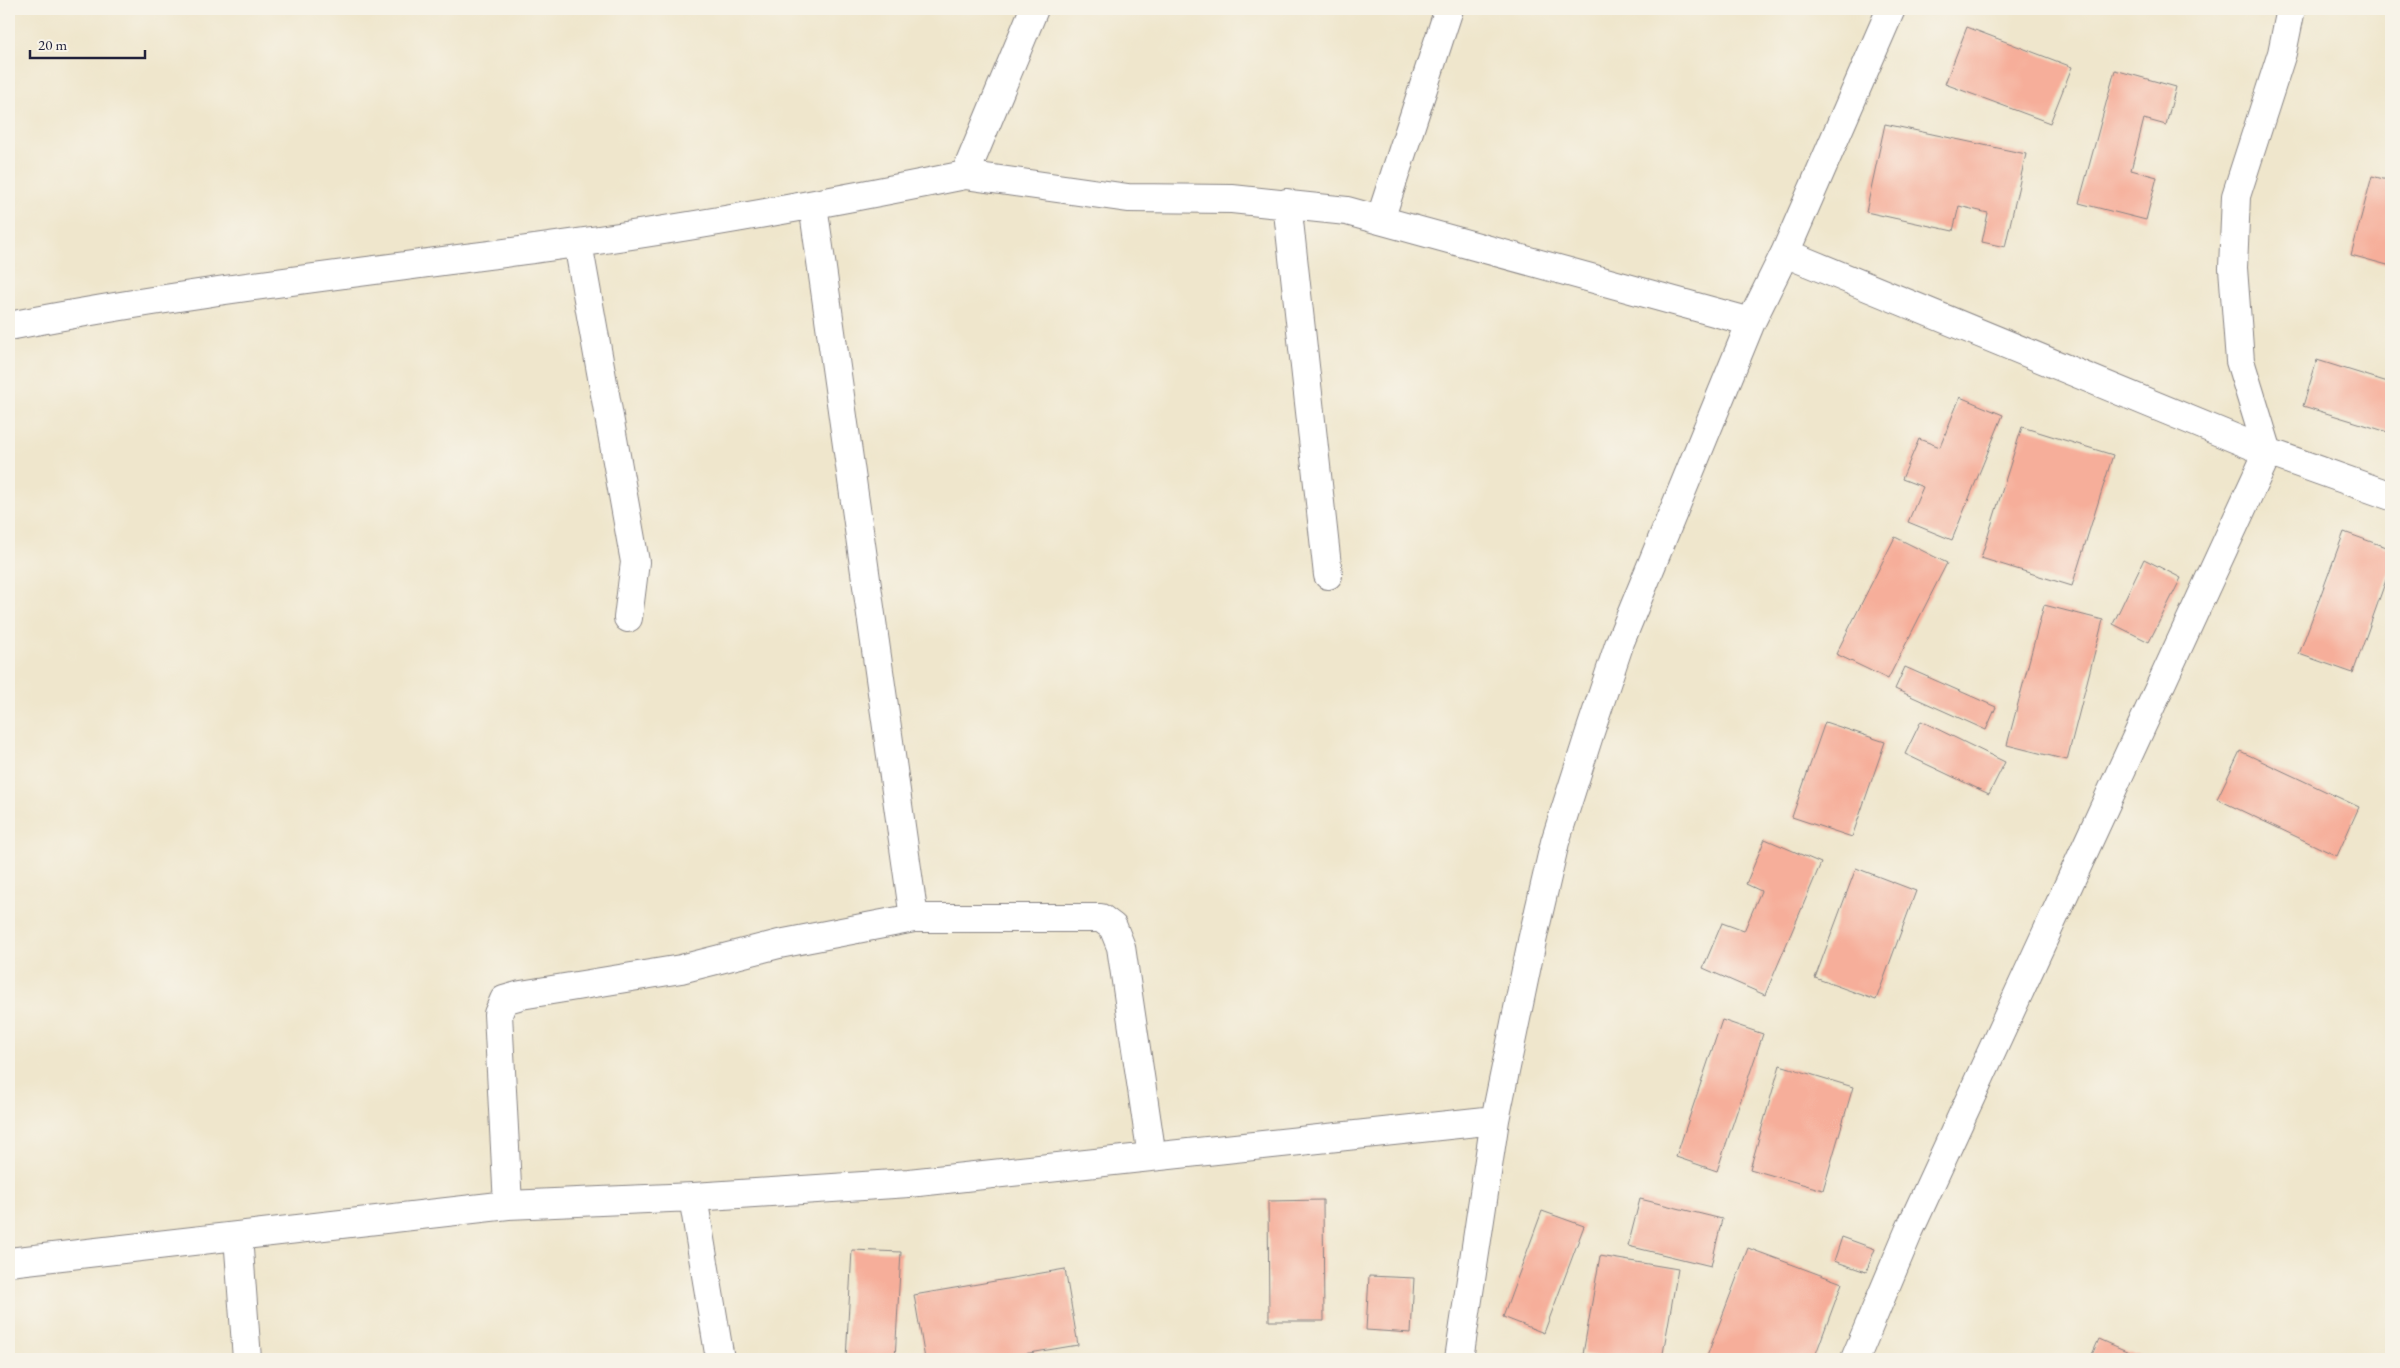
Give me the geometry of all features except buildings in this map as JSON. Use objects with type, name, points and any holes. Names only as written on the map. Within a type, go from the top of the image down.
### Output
[{"type":"street","points":[[965,175],[1034,9]]},
{"type":"street","points":[[1380,220],[1449,9]]},
{"type":"street","points":[[1459,1359],[1495,1120],[1555,842],[1587,741],[1620,642],[1752,322],[1785,253],[1891,9]]},
{"type":"street","points":[[1855,1359],[1909,1231],[2268,452],[2240,361],[2232,268],[2236,196],[2282,53],[2291,9]]},
{"type":"street","points":[[9,326],[82,311],[578,243],[813,205],[965,175],[1128,198],[1232,199],[1287,203],[1347,211],[1752,322]]},
{"type":"street","points":[[1287,203],[1328,575]]},
{"type":"street","points":[[813,205],[914,918]]},
{"type":"street","points":[[578,243],[634,562],[628,618]]},
{"type":"street","points":[[1785,253],[2268,452],[2391,496]]},
{"type":"street","points":[[508,1205],[498,1014],[504,1000],[521,995],[681,970],[778,944],[914,918],[1101,918],[1113,927],[1121,947],[1152,1157]]},
{"type":"street","points":[[9,1262],[508,1205],[693,1197],[909,1183],[1495,1120]]},
{"type":"street","points":[[693,1197],[720,1359]]},
{"type":"street","points":[[238,1236],[247,1359]]}]
